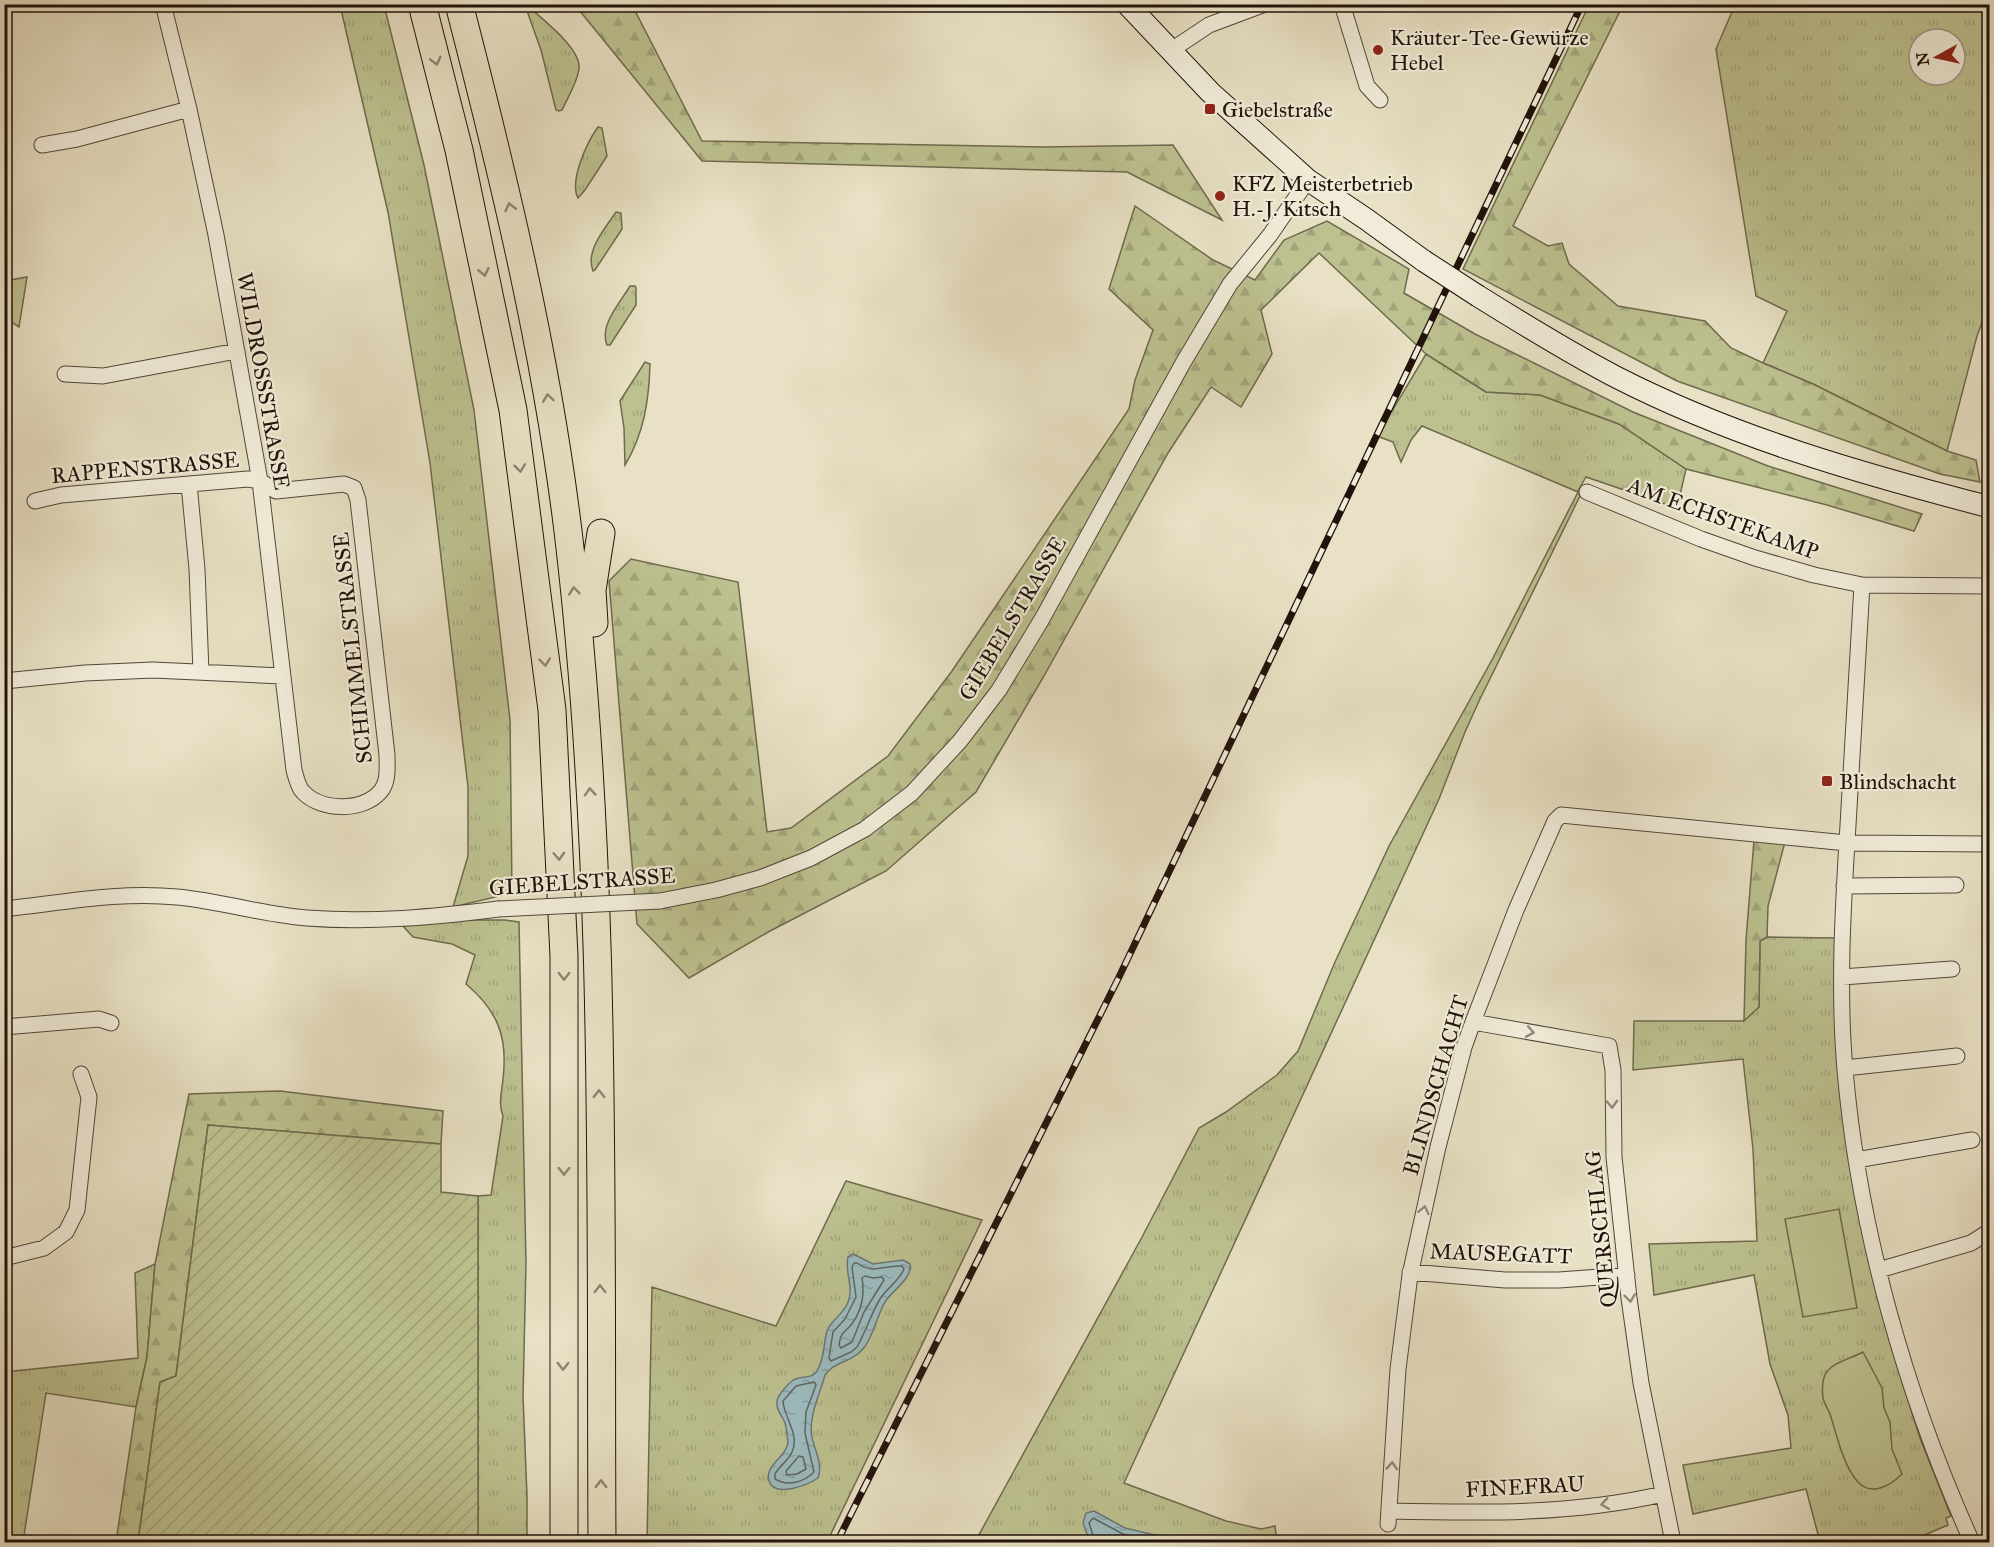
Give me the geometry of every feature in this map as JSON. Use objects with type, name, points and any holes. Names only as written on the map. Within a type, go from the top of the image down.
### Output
[{"type":"highway","points":[[422,4],[459,150],[513,410],[552,710],[564,956],[564,1542]]},
{"type":"highway","points":[[459,4],[496,144],[524,265],[547,388],[567,530],[582,671],[597,919],[602,1542]]},
{"type":"highway","points":[[582,671],[595,631],[592,590],[601,533]]},
{"type":"street","name":"WILDROSSSTRASSE","points":[[163,4],[189,109],[216,236],[260,481],[294,770]]},
{"type":"street","points":[[1127,4],[1210,92],[1308,180],[1424,261],[1549,340],[1616,377],[1682,408],[1832,464],[1989,507]]},
{"type":"street","points":[[1170,51],[1209,25],[1264,4]]},
{"type":"street","points":[[1342,4],[1367,86],[1380,100]]},
{"type":"street","points":[[42,145],[77,139],[189,109]]},
{"type":"street","name":"GIEBELSTRASSE","points":[[4,909],[130,895],[177,897],[305,918],[362,920],[450,916],[498,909],[660,901],[716,890],[760,878],[811,858],[865,829],[912,793],[960,741],[999,690],[1042,619],[1183,363],[1230,284],[1270,235],[1308,180]]},
{"type":"street","points":[[65,374],[103,376],[237,351]]},
{"type":"street","name":"RAPPENSTRASSE","points":[[35,501],[61,495],[248,479],[260,481]]},
{"type":"street","name":"SCHIMMELSTRASSE","points":[[260,481],[276,491],[344,484],[354,488],[358,500],[387,755],[387,777],[381,791],[359,804],[329,807],[312,800],[301,790],[294,770]]},
{"type":"street","points":[[189,484],[197,569],[201,672]]},
{"type":"street","name":"AM ECHSTEKAMP","points":[[1587,492],[1701,539],[1814,575],[1862,585],[1989,586]]},
{"type":"street","points":[[1862,585],[1844,886],[1842,977],[1845,1068],[1856,1160],[1871,1241],[1896,1332],[1933,1449],[1972,1542]]},
{"type":"street","points":[[4,681],[142,670],[283,676]]},
{"type":"street","name":"BLINDSCHACHT","points":[[1389,1518],[1398,1369],[1410,1272],[1438,1147],[1464,1047],[1516,910],[1555,821],[1561,815],[1847,843]]},
{"type":"street","points":[[1847,843],[1989,844]]},
{"type":"street","points":[[1844,886],[1956,885]]},
{"type":"street","points":[[1842,977],[1952,969]]},
{"type":"street","points":[[4,1027],[99,1019],[111,1023]]},
{"type":"street","name":"QUERSCHLAG","points":[[1473,1023],[1609,1046],[1613,1070],[1614,1157],[1641,1383],[1667,1520],[1674,1542]]},
{"type":"street","points":[[1845,1068],[1957,1056]]},
{"type":"street","points":[[4,1258],[44,1248],[66,1232],[77,1210],[89,1097],[81,1074]]},
{"type":"street","points":[[1856,1160],[1972,1140]]},
{"type":"street","points":[[1879,1270],[1971,1243],[1986,1234]]},
{"type":"street","name":"MAUSEGATT","points":[[1410,1272],[1505,1280],[1559,1280],[1627,1275]]},
{"type":"street","name":"FINEFRAU","points":[[1389,1518],[1575,1508],[1663,1494]]},
{"type":"green space","points":[[340,5],[384,5],[424,165],[474,410],[510,720],[512,893],[453,907],[468,856],[468,787],[430,463],[388,212]]},
{"type":"green space","points":[[575,5],[632,5],[702,141],[1045,147],[1173,145],[1222,220],[1127,172],[702,161]]},
{"type":"green space","points":[[1589,5],[1623,5],[1513,226],[1548,246],[1562,243],[1569,264],[1618,306],[1705,321],[1731,348],[1813,384],[1947,451],[1976,460],[1980,482],[1940,474],[1677,381],[1463,269]]},
{"type":"green space","points":[[1735,5],[1989,5],[1989,304],[1977,336],[1947,451],[1813,384],[1763,363],[1787,311],[1756,296],[1716,49]]},
{"type":"green space","points":[[529,7],[560,35],[578,61],[579,69],[572,90],[562,110],[559,111],[556,110],[541,50],[526,8]]},
{"type":"green space","points":[[598,127],[602,128],[607,156],[578,198],[577,172],[584,152]]},
{"type":"green space","points":[[1135,206],[1213,260],[1255,280],[1284,240],[1327,221],[1409,269],[1404,293],[1475,334],[1633,412],[1768,466],[1922,514],[1914,531],[1827,505],[1686,469],[1619,424],[1540,395],[1486,392],[1426,354],[1319,253],[1261,310],[1272,354],[1241,407],[1211,387],[1168,453],[1044,676],[976,792],[886,871],[770,931],[689,978],[637,924],[609,581],[631,559],[738,582],[767,832],[791,828],[888,756],[952,671],[1129,409],[1135,380],[1153,330],[1109,289]]},
{"type":"green space","points":[[616,212],[621,213],[622,229],[593,271],[591,263],[594,248]]},
{"type":"green space","points":[[27,277],[19,327],[5,318],[5,281]]},
{"type":"green space","points":[[630,286],[636,288],[636,305],[610,345],[607,345],[605,337],[608,322]]},
{"type":"green space","points":[[1426,354],[1486,392],[1540,395],[1619,424],[1686,469],[1677,508],[1586,477],[1578,491],[1580,496],[1480,699],[1439,799],[1124,1483],[1226,1521],[1261,1529],[1275,1526],[1277,1542],[975,1542],[1141,1239],[1199,1128],[1226,1112],[1277,1075],[1298,1051],[1335,962],[1389,846],[1493,658],[1578,492],[1422,426],[1411,440],[1401,462],[1393,442],[1377,436]]},
{"type":"green space","points":[[645,362],[650,364],[644,416],[637,441],[625,465],[624,428],[620,401]]},
{"type":"green space","points":[[1754,840],[1785,842],[1768,906],[1767,937],[1760,941],[1759,1007],[1744,1021],[1746,940]]},
{"type":"green space","points":[[462,920],[519,922],[526,1263],[523,1397],[527,1542],[478,1542],[478,1196],[491,1195],[503,1116],[501,1102],[504,1050],[502,1038],[486,1004],[466,984],[475,955],[452,944],[413,937],[403,926]]},
{"type":"green space","points":[[1767,937],[1836,938],[1865,1243],[1892,1349],[1920,1438],[1951,1516],[1946,1518],[1948,1525],[1908,1542],[1820,1542],[1806,1489],[1693,1514],[1683,1465],[1791,1448],[1788,1415],[1770,1364],[1754,1275],[1654,1295],[1649,1244],[1757,1241],[1753,1149],[1743,1059],[1633,1070],[1634,1021],[1743,1021],[1759,1007],[1760,941]]},
{"type":"green space","points":[[280,1091],[443,1111],[441,1144],[208,1125],[176,1376],[160,1382],[138,1542],[116,1542],[136,1407],[147,1357],[155,1264],[189,1094]]},
{"type":"green space","points":[[208,1125],[441,1144],[441,1192],[478,1196],[478,1542],[138,1542],[160,1382],[176,1376]]},
{"type":"green space","points":[[846,1181],[982,1220],[827,1542],[647,1542],[652,1287],[776,1326]]},
{"type":"green space","points":[[1839,1209],[1857,1308],[1803,1317],[1785,1219]]},
{"type":"green space","points":[[155,1264],[147,1357],[136,1407],[46,1393],[23,1542],[5,1542],[8,1393],[5,1393],[5,1372],[138,1358],[135,1273]]},
{"type":"green space","points":[[1863,1352],[1882,1388],[1884,1408],[1890,1422],[1892,1449],[1902,1474],[1887,1485],[1875,1489],[1863,1486],[1848,1468],[1824,1402],[1822,1386],[1825,1375],[1832,1367]]},
{"type":"water","points":[[853,1254],[873,1264],[903,1260],[910,1264],[910,1270],[905,1280],[888,1297],[871,1335],[860,1352],[832,1368],[825,1375],[811,1423],[812,1437],[820,1466],[818,1478],[807,1484],[785,1490],[778,1489],[772,1486],[768,1475],[788,1442],[785,1423],[778,1408],[778,1398],[792,1381],[812,1376],[820,1366],[827,1331],[849,1300],[847,1262],[848,1257]]},
{"type":"water","points":[[1094,1511],[1125,1528],[1159,1536],[1168,1541],[1206,1542],[1090,1542],[1083,1523],[1086,1513]]},
{"type":"railway","points":[[837,1542],[1119,977],[1582,4]]},
{"type":"place","name":"Kräuter-Tee-Gewürze Hebel","points":[[1378,50]]},
{"type":"place","name":"Giebelstraße","points":[[1210,109]]},
{"type":"place","name":"KFZ Meisterbetrieb H.-J. Kitsch","points":[[1220,196]]},
{"type":"place","name":"Blindschacht","points":[[1827,781]]}]
